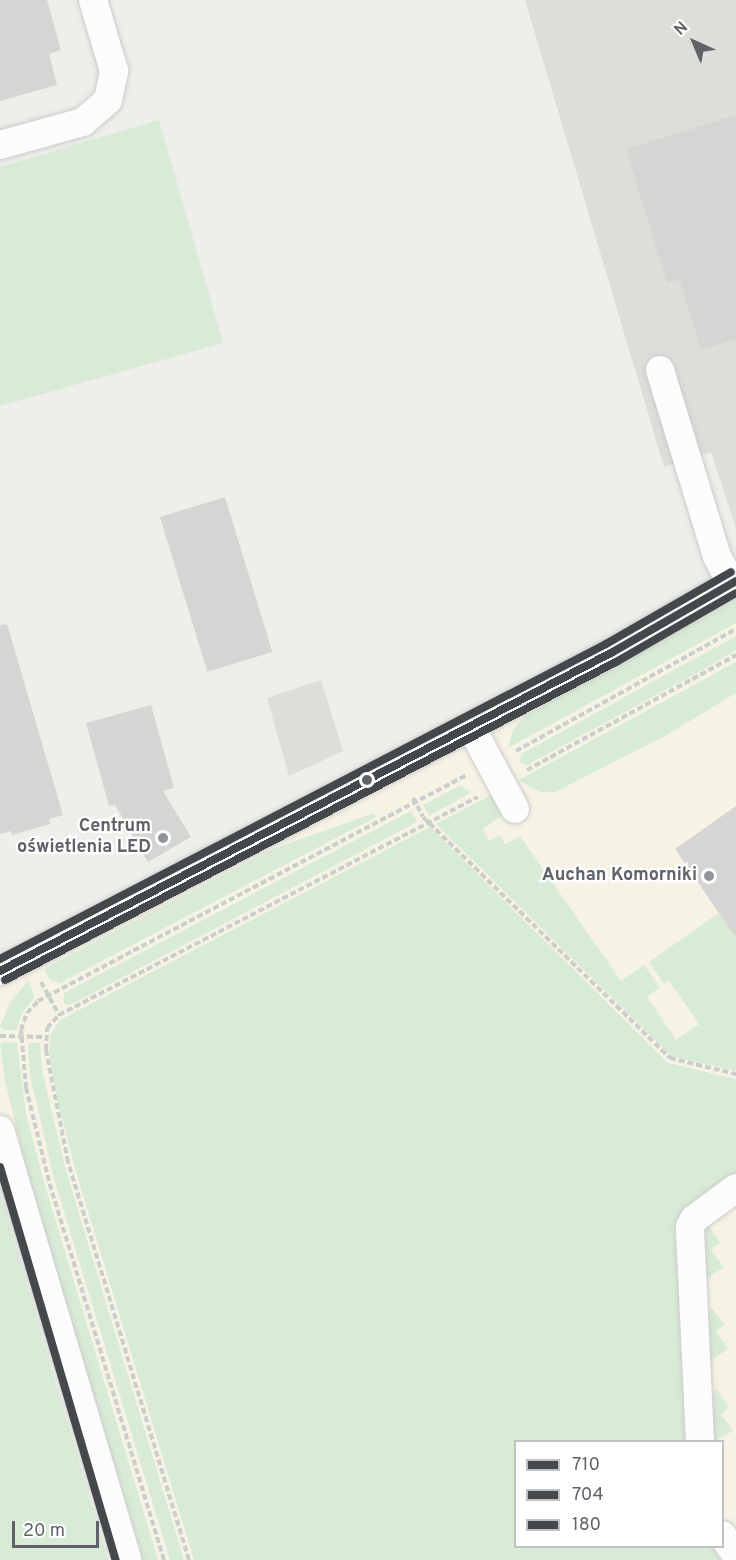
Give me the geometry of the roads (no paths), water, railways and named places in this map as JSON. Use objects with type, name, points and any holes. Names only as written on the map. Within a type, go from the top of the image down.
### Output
[{"type":"street","points":[[0,145],[83,122],[108,100],[114,71],[93,0]]},
{"type":"street","points":[[0,971],[29,959],[471,727],[682,615],[734,583],[717,556],[660,370]]},
{"type":"street","points":[[471,727],[502,785]]},
{"type":"street","points":[[0,1130],[127,1560]]},
{"type":"street","points":[[700,1440],[690,1227],[694,1219],[736,1188]]},
{"type":"street","points":[[724,1536],[736,1554]]},
{"type":"place","name":"Centrum oświetlenia LED","points":[[163,838]]},
{"type":"place","name":"Auchan Komorniki","points":[[709,876]]}]
